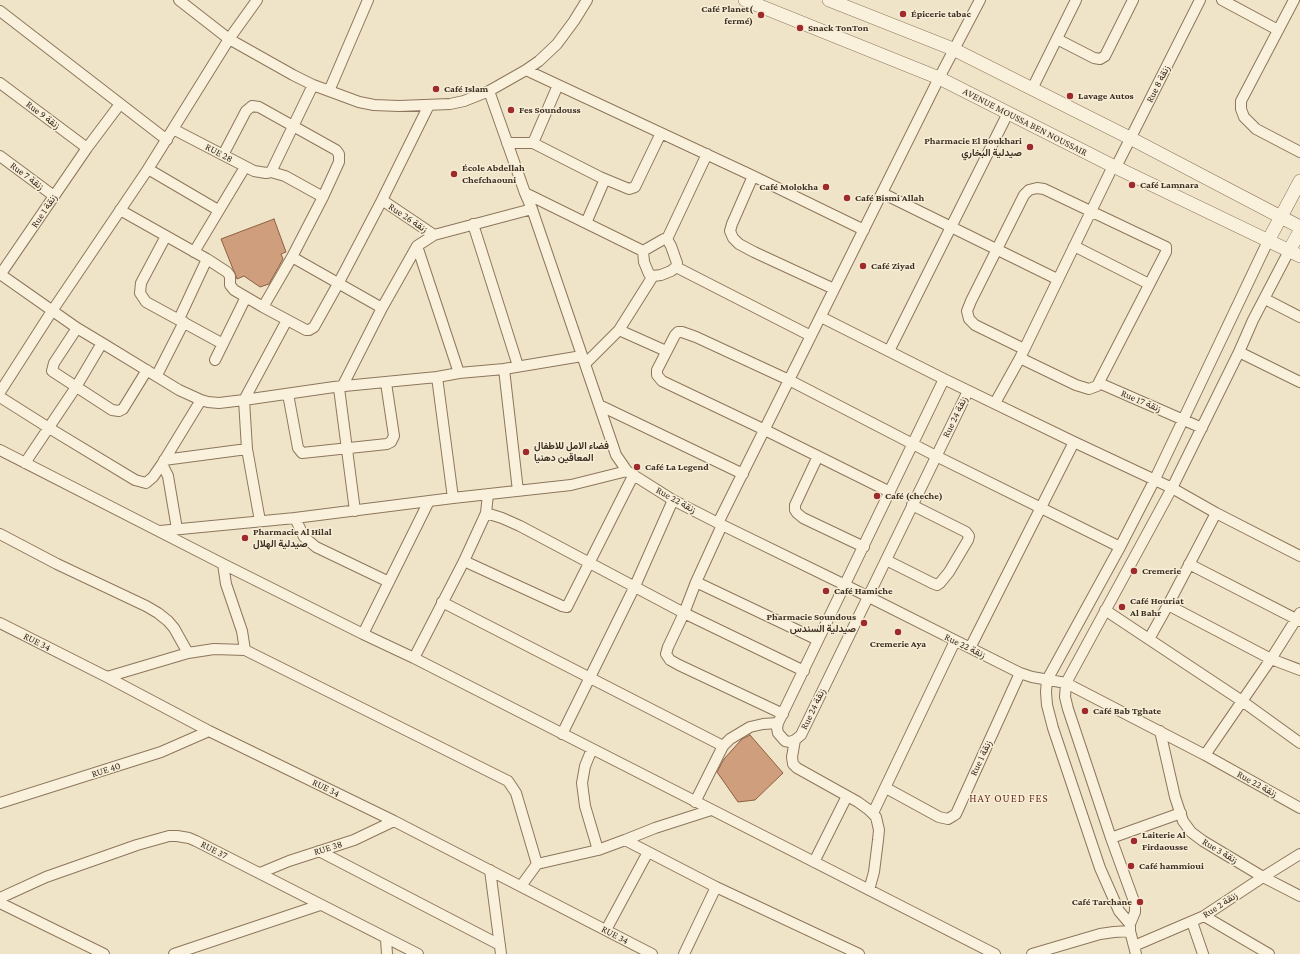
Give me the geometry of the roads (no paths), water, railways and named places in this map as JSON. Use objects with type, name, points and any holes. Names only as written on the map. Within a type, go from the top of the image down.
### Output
[{"type":"street","points":[[179,0],[230,39],[313,85],[359,102],[374,105],[399,106],[457,102],[489,91],[539,61],[556,44],[574,21],[587,0]]},
{"type":"street","points":[[0,392],[52,311],[148,169],[256,0]]},
{"type":"street","points":[[329,91],[368,0]]},
{"type":"street","name":"AVENUE MOUSSA BEN NOUSSAIR","points":[[745,0],[939,78],[1114,167],[1295,253]]},
{"type":"street","points":[[829,0],[953,49],[1130,138],[1300,227]]},
{"type":"street","points":[[781,719],[680,666],[670,660],[666,654],[720,524],[743,474],[953,49],[980,0]]},
{"type":"street","points":[[1032,89],[1076,0]]},
{"type":"street","points":[[1057,39],[1094,58],[1100,59],[1105,56],[1133,0]]},
{"type":"street","name":"Rue 8 زنقة","points":[[995,403],[1022,353],[1090,211],[1130,138],[1200,0]]},
{"type":"street","points":[[1222,0],[1278,30]]},
{"type":"street","points":[[1294,0],[1240,102],[1244,117],[1256,129],[1300,152]]},
{"type":"street","points":[[0,12],[166,140]]},
{"type":"street","points":[[526,70],[707,154],[864,230]]},
{"type":"street","name":"Rue 9 زنقة","points":[[0,83],[87,148]]},
{"type":"street","points":[[269,173],[313,85]]},
{"type":"street","points":[[533,143],[558,85]]},
{"type":"street","points":[[489,91],[532,209],[616,455],[630,474]]},
{"type":"street","name":"Rue 1 زنقة","points":[[0,275],[87,148],[120,104]]},
{"type":"street","points":[[120,210],[207,259],[229,274],[232,288],[246,297],[306,330],[312,329],[338,284],[382,200],[429,105]]},
{"type":"street","points":[[224,155],[246,111],[252,106],[260,107],[336,150],[339,154],[339,162],[323,197],[292,257],[263,307]]},
{"type":"street","points":[[889,351],[1008,113]]},
{"type":"street","name":"RUE 28","points":[[173,128],[245,167],[254,171],[285,176],[323,197]]},
{"type":"street","points":[[507,143],[533,143],[605,179],[629,189],[635,187],[660,133]]},
{"type":"street","points":[[667,239],[707,154]]},
{"type":"street","name":"Rue 7 زنقة","points":[[0,156],[54,196]]},
{"type":"street","points":[[194,252],[245,167]]},
{"type":"street","points":[[148,169],[218,210]]},
{"type":"street","points":[[753,176],[732,224],[730,231],[733,238],[754,252],[834,289]]},
{"type":"street","points":[[586,223],[605,179]]},
{"type":"street","points":[[1135,950],[1130,928],[1118,911],[1100,868],[1053,728],[1046,698],[1047,680],[1120,547],[1154,481],[1268,241],[1300,181]]},
{"type":"street","points":[[996,250],[1024,195],[1029,190],[1036,188],[1044,189],[1166,247],[1166,252],[1098,384]]},
{"type":"street","points":[[525,193],[643,251]]},
{"type":"street","points":[[882,193],[950,228],[1057,279]]},
{"type":"street","name":"Rue 26 زنقة","points":[[382,200],[434,235]]},
{"type":"street","points":[[354,511],[340,388],[382,308],[417,246],[434,235],[532,209]]},
{"type":"street","points":[[473,224],[518,366]]},
{"type":"street","points":[[1130,928],[1135,912],[1135,904],[1111,838],[1068,709],[1066,683],[1172,488],[1265,299],[1295,253],[1300,231]]},
{"type":"street","points":[[166,236],[141,283],[140,293],[146,302],[223,344]]},
{"type":"street","points":[[643,251],[660,240],[667,239]]},
{"type":"street","points":[[667,239],[677,264],[676,267]]},
{"type":"street","points":[[417,246],[459,373]]},
{"type":"street","points":[[1074,246],[1149,284]]},
{"type":"street","name":"Rue 17 زنقة","points":[[996,250],[971,301],[968,311],[969,319],[975,325],[1076,385],[1089,389],[1098,384],[1184,419],[1202,428]]},
{"type":"street","points":[[643,251],[644,262],[649,274],[652,276]]},
{"type":"street","points":[[292,257],[382,308]]},
{"type":"street","points":[[157,376],[207,259]]},
{"type":"street","points":[[652,276],[661,275],[676,267]]},
{"type":"street","points":[[676,267],[811,336]]},
{"type":"street","points":[[0,275],[77,328],[179,390],[201,400],[219,403],[459,373],[504,369],[518,366],[584,360],[619,330],[652,276]]},
{"type":"street","points":[[215,360],[246,297]]},
{"type":"street","points":[[1265,299],[1300,317]]},
{"type":"street","points":[[820,317],[968,391],[1154,481],[1172,488],[1216,513],[1300,556]]},
{"type":"street","points":[[260,521],[248,450],[244,400],[287,320]]},
{"type":"street","points":[[77,328],[52,369],[54,373],[112,410],[119,411],[126,405],[147,370]]},
{"type":"street","points":[[619,330],[666,351]]},
{"type":"street","points":[[890,492],[662,381],[657,375],[657,370],[675,335],[678,332],[682,332],[789,380],[1041,509],[1120,547]]},
{"type":"street","points":[[26,463],[76,387],[102,343]]},
{"type":"street","points":[[1239,352],[1300,382]]},
{"type":"street","points":[[504,369],[518,491]]},
{"type":"street","points":[[436,377],[454,498]]},
{"type":"street","points":[[695,802],[723,746],[730,739],[750,727],[781,719],[944,379]]},
{"type":"street","points":[[288,394],[299,451],[305,453],[387,444],[394,439],[394,430],[386,383]]},
{"type":"street","name":"Rue 24 زنقة","points":[[781,719],[777,728],[780,737],[784,741],[795,740],[800,735],[968,391]]},
{"type":"street","points":[[0,396],[49,428],[135,480],[146,483],[150,480],[163,462],[201,400]]},
{"type":"street","points":[[599,405],[743,474]]},
{"type":"street","points":[[970,648],[1074,442]]},
{"type":"street","points":[[0,450],[223,564],[414,658],[995,954]]},
{"type":"street","points":[[163,462],[248,450]]},
{"type":"street","points":[[818,456],[795,505],[795,510],[803,518],[864,546]]},
{"type":"street","points":[[163,462],[168,476],[177,529]]},
{"type":"street","points":[[160,531],[295,518],[571,485],[630,474]]},
{"type":"street","points":[[464,561],[565,607],[569,605],[590,563],[630,474]]},
{"type":"street","name":"Rue 22 زنقة","points":[[630,474],[674,500],[720,524],[1020,673],[1066,683],[1205,755],[1300,808]]},
{"type":"street","points":[[414,658],[464,561],[486,513],[488,494]]},
{"type":"street","points":[[562,734],[635,586],[674,500]]},
{"type":"street","points":[[363,634],[429,501]]},
{"type":"street","points":[[886,560],[932,583],[937,584],[940,583],[949,572],[968,540],[969,536],[966,532],[912,504]]},
{"type":"street","points":[[486,513],[520,526],[684,613],[804,671]]},
{"type":"street","points":[[1149,639],[1216,513]]},
{"type":"street","points":[[295,518],[304,537],[316,546],[390,582]]},
{"type":"street","points":[[0,534],[56,564],[158,613],[174,628],[188,653]]},
{"type":"street","points":[[223,564],[225,580],[242,631],[245,650]]},
{"type":"street","points":[[1189,564],[1299,618],[1205,755]]},
{"type":"street","points":[[696,582],[818,640]]},
{"type":"street","points":[[442,602],[723,746]]},
{"type":"street","points":[[1168,605],[1271,659],[1300,670]]},
{"type":"street","points":[[1105,610],[1242,701],[1300,743]]},
{"type":"street","name":"RUE 34","points":[[0,623],[210,731],[394,821],[652,954]]},
{"type":"street","points":[[873,813],[955,641]]},
{"type":"street","points":[[107,677],[188,653],[214,649],[245,650],[508,782],[516,793],[537,864]]},
{"type":"street","name":"Rue 1 زنقة","points":[[886,788],[939,817],[948,819],[956,814],[1020,673]]},
{"type":"street","name":"RUE 40","points":[[0,803],[161,752],[210,731]]},
{"type":"street","name":"Rue 3 زنقة","points":[[1160,731],[1175,798],[1184,821],[1191,832],[1203,841],[1263,877],[1300,896]]},
{"type":"street","points":[[795,740],[792,757],[793,764],[797,768],[858,802],[876,817],[879,835],[874,872],[869,890]]},
{"type":"street","points":[[592,749],[585,766],[582,783],[585,806],[598,850]]},
{"type":"street","points":[[814,862],[847,796]]},
{"type":"street","points":[[521,886],[537,864],[598,850],[655,828],[711,810]]},
{"type":"street","points":[[1111,838],[1181,813]]},
{"type":"street","name":"RUE 38","points":[[260,873],[289,861],[354,840],[394,821]]},
{"type":"street","name":"RUE 37","points":[[0,898],[46,877],[137,844],[168,836],[177,836],[189,838],[418,954]]},
{"type":"street","points":[[625,840],[716,886],[859,954]]},
{"type":"street","points":[[319,851],[501,949]]},
{"type":"street","points":[[606,930],[648,852]]},
{"type":"street","name":"Rue 2 زنقة","points":[[1135,950],[1204,916],[1300,854]]},
{"type":"street","points":[[490,870],[501,949]]},
{"type":"street","points":[[684,954],[716,886]]},
{"type":"street","points":[[0,903],[104,954]]},
{"type":"street","points":[[174,954],[320,905]]},
{"type":"street","points":[[1204,916],[1269,954]]},
{"type":"street","points":[[1192,922],[1203,954]]},
{"type":"street","points":[[1032,954],[1100,934],[1130,928]]},
{"type":"street","points":[[386,938],[387,954]]},
{"type":"place","name":"Épicerie tabac","points":[[903,14]]},
{"type":"place","name":"Café Planet( fermé)","points":[[761,15]]},
{"type":"place","name":"Snack TonTon","points":[[800,28]]},
{"type":"place","name":"Café Islam","points":[[436,89]]},
{"type":"place","name":"Lavage Autos","points":[[1070,96]]},
{"type":"place","name":"Fes Soundouss","points":[[511,110]]},
{"type":"place","name":"Pharmacie El Boukhari صيدلية البخاري","points":[[1030,147]]},
{"type":"place","name":"École Abdellah Chefchaouni","points":[[454,174]]},
{"type":"place","name":"Café Lamnara","points":[[1132,185]]},
{"type":"place","name":"Café Molokha","points":[[826,187]]},
{"type":"place","name":"Café Bismi Allah","points":[[847,198]]},
{"type":"place","name":"Café Ziyad","points":[[863,266]]},
{"type":"place","name":"فضاء الامل للاطفال المعاقين دهنيا","points":[[526,452]]},
{"type":"place","name":"Café La Legend","points":[[637,467]]},
{"type":"place","name":"Café (cheche)","points":[[877,496]]},
{"type":"place","name":"Pharmacie Al Hilal صيدلية الهلال","points":[[245,538]]},
{"type":"place","name":"Cremerie","points":[[1134,571]]},
{"type":"place","name":"Café Hamiche","points":[[826,591]]},
{"type":"place","name":"Café Houriat Al Bahr","points":[[1122,607]]},
{"type":"place","name":"Pharmacie Soundous صيدلية السندس","points":[[864,623]]},
{"type":"place","name":"Cremerie Aya","points":[[898,632]]},
{"type":"place","name":"Café Bab Tghate","points":[[1085,711]]},
{"type":"place","name":"Laiterie Al Firdaousse","points":[[1134,841]]},
{"type":"place","name":"Café hammioui","points":[[1131,866]]},
{"type":"place","name":"Café Tarchane","points":[[1140,902]]},
{"type":"district","name":"HAY OUED FES","points":[[1009,799]]}]
